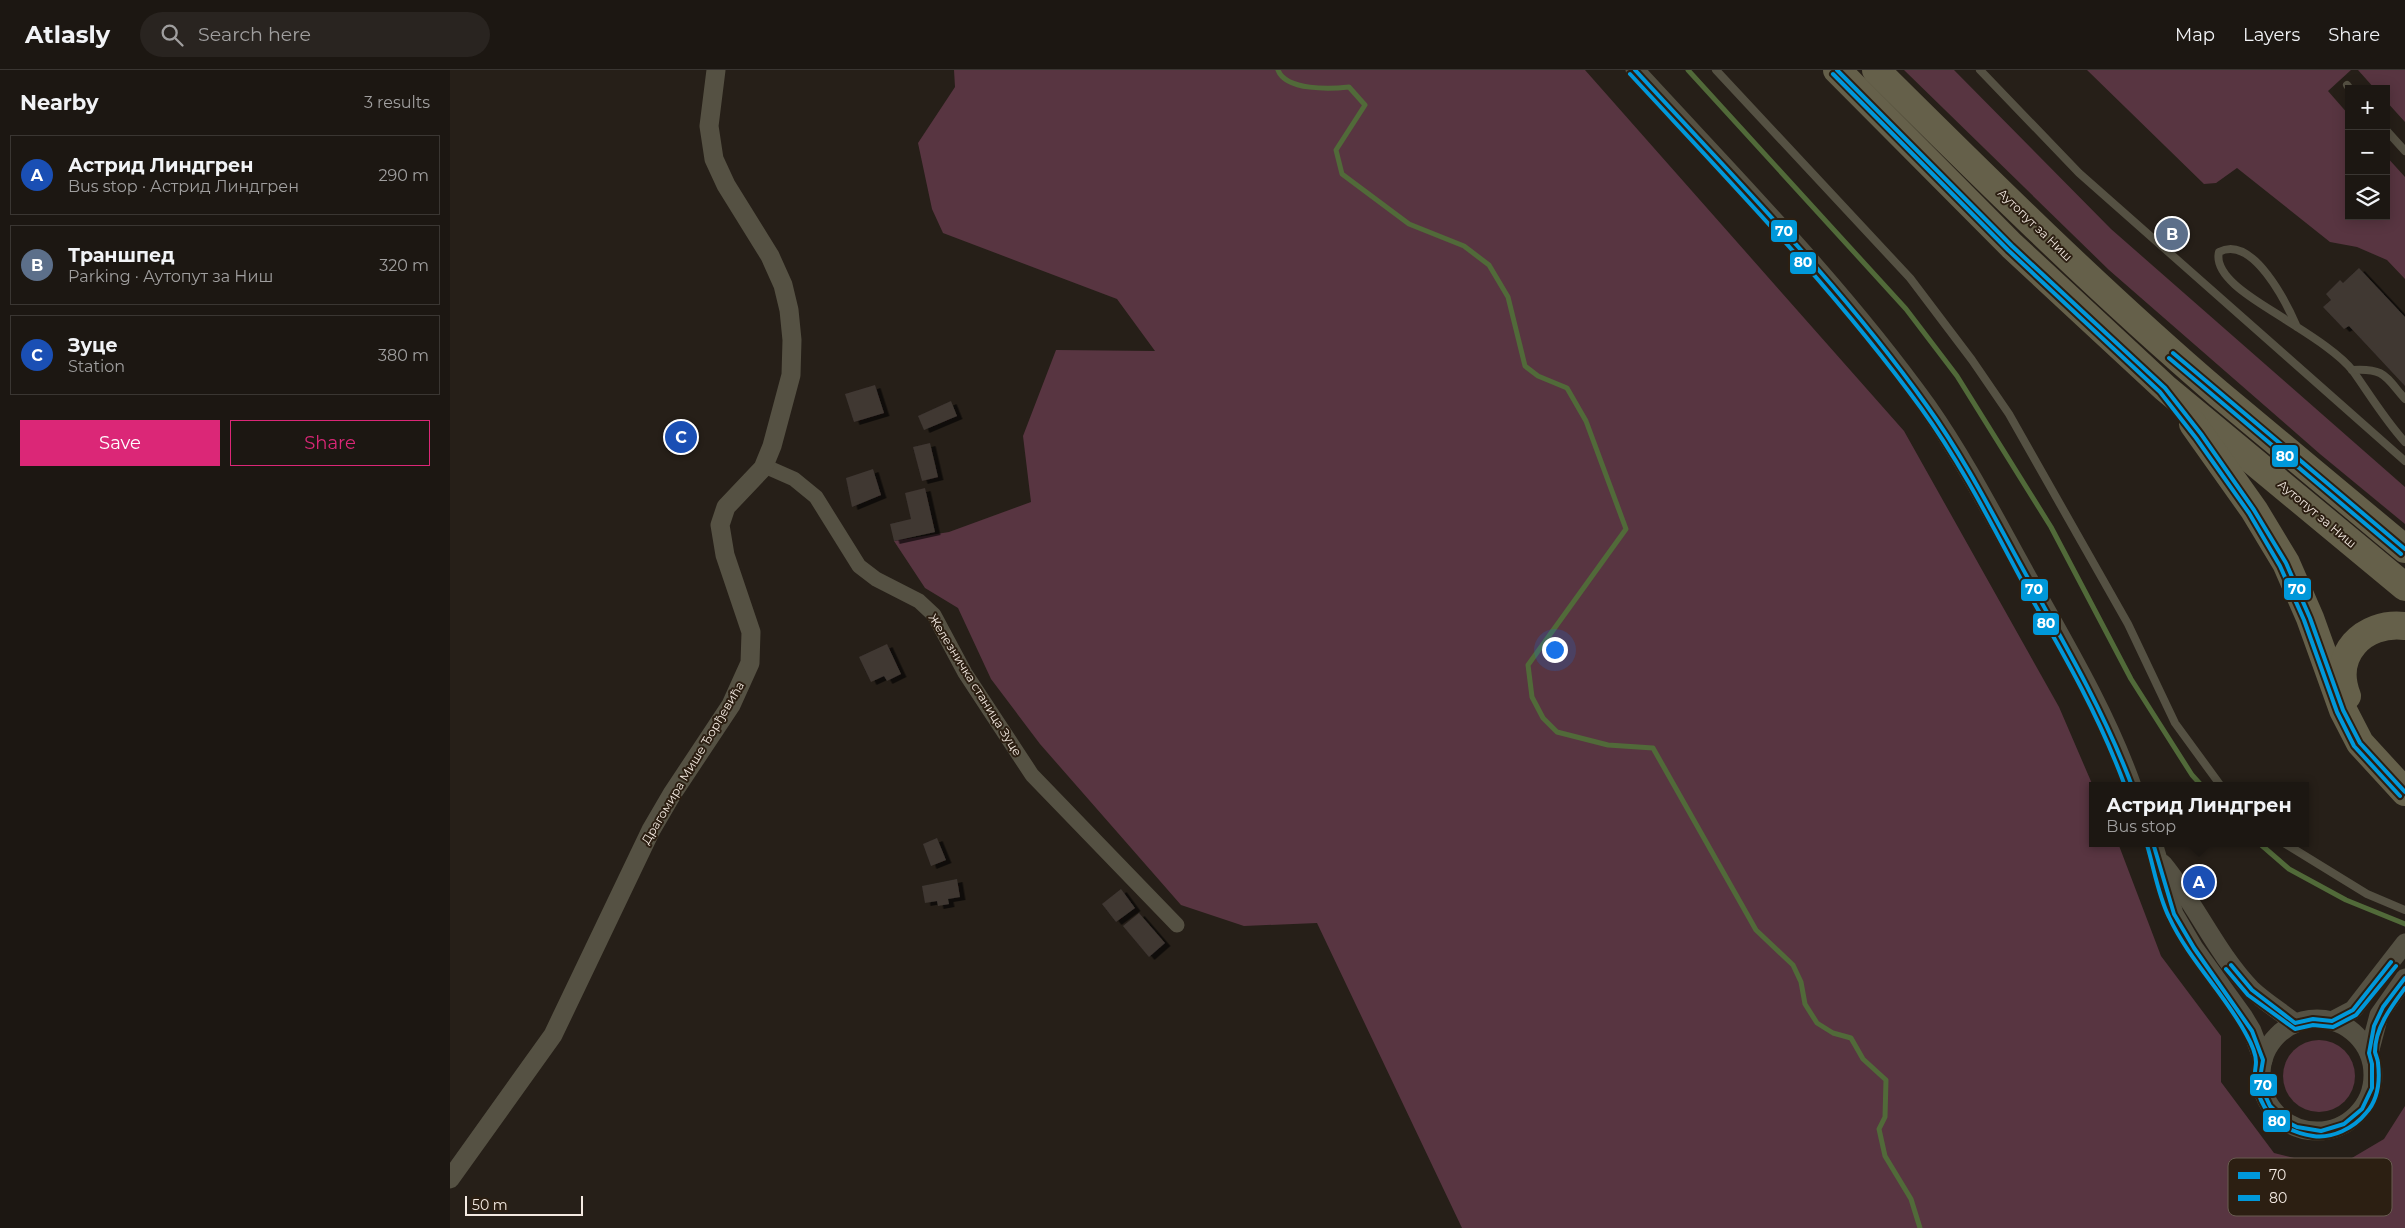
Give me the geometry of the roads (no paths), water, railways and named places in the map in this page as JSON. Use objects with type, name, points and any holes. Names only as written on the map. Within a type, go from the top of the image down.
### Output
[{"type":"highway","name":"Аутопут за Ниш","points":[[1837,70],[2012,246],[2165,388],[2405,587]]},
{"type":"highway","name":"Аутопут за Ниш","points":[[1876,70],[2041,231],[2128,312],[2219,394],[2405,549]]},
{"type":"highway","points":[[2165,388],[2202,434],[2269,534],[2286,564],[2307,610],[2342,710],[2360,743],[2405,792]]},
{"type":"highway","points":[[2405,626],[2379,628],[2364,636],[2353,644],[2347,654],[2342,671],[2344,688],[2360,722],[2405,776]]},
{"type":"street","name":"Драгомира Мише Ђорђевића","points":[[450,1179],[553,1034],[651,830],[672,794],[731,705],[744,680],[750,663],[752,632],[724,555],[720,525],[726,506],[763,468],[772,446],[791,375],[792,340],[789,310],[783,285],[770,256],[726,185],[714,159],[709,126],[716,70]]},
{"type":"street","points":[[1635,70],[1836,290],[1928,407],[1980,492],[2058,631],[2099,708],[2130,782]]},
{"type":"street","name":"Железничка станица Зуце","points":[[763,468],[769,468],[804,486],[816,496],[859,566],[876,579],[920,602],[934,615],[966,673],[1032,775],[1177,925]]},
{"type":"street","points":[[2156,852],[2184,890],[2234,968],[2257,994],[2295,1023]]},
{"type":"street","points":[[2156,852],[2174,914],[2194,948],[2243,1016],[2252,1031],[2263,1060]]},
{"type":"street","points":[[2332,1021],[2353,1010],[2405,943]]},
{"type":"street","points":[[2369,1053],[2379,1015],[2405,978]]},
{"type":"street","points":[[2313,1019],[2332,1021],[2350,1029],[2361,1040],[2369,1053],[2373,1076],[2372,1088],[2362,1109],[2344,1124],[2321,1131],[2298,1127],[2287,1122],[2270,1106],[2262,1084],[2263,1060],[2266,1050],[2278,1034],[2295,1023],[2313,1019]]},
{"type":"lane","points":[[1716,70],[1910,278],[1972,360],[2009,414],[2128,624],[2175,723],[2218,782]]},
{"type":"lane","points":[[1980,70],[2079,173],[2405,461]]},
{"type":"lane","points":[[2390,134],[2405,151]]},
{"type":"lane","points":[[2297,327],[2278,287],[2266,273],[2234,249],[2220,252],[2218,258],[2224,272],[2241,290],[2260,305],[2297,327],[2352,370],[2364,389],[2405,442]]},
{"type":"lane","points":[[2352,370],[2376,370],[2384,375],[2405,399]]},
{"type":"lane","points":[[2291,847],[2367,894],[2405,910]]},
{"type":"waterway","points":[[1278,70],[1283,77],[1299,85],[1321,88],[1349,87],[1365,105],[1336,150],[1342,174],[1409,224],[1464,246],[1489,265],[1508,297],[1525,366],[1538,376],[1567,388],[1586,421],[1626,529],[1528,665],[1532,697],[1543,718],[1557,732],[1608,745],[1653,748],[1756,930],[1793,965],[1801,982],[1805,1004],[1817,1023],[1833,1033],[1851,1038],[1863,1059],[1886,1080],[1885,1117],[1879,1129],[1885,1156],[1911,1199],[1920,1228]]},
{"type":"waterway","points":[[1688,70],[1906,309],[1957,376],[2051,527],[2131,679],[2198,782]]},
{"type":"waterway","points":[[2264,847],[2289,869],[2346,900],[2405,924]]},
{"type":"place","name":"Траншпед","points":[[2172,234]]},
{"type":"place","name":"Зуце","points":[[681,437]]},
{"type":"place","name":"Астрид Линдгрен","points":[[2199,882]]}]
